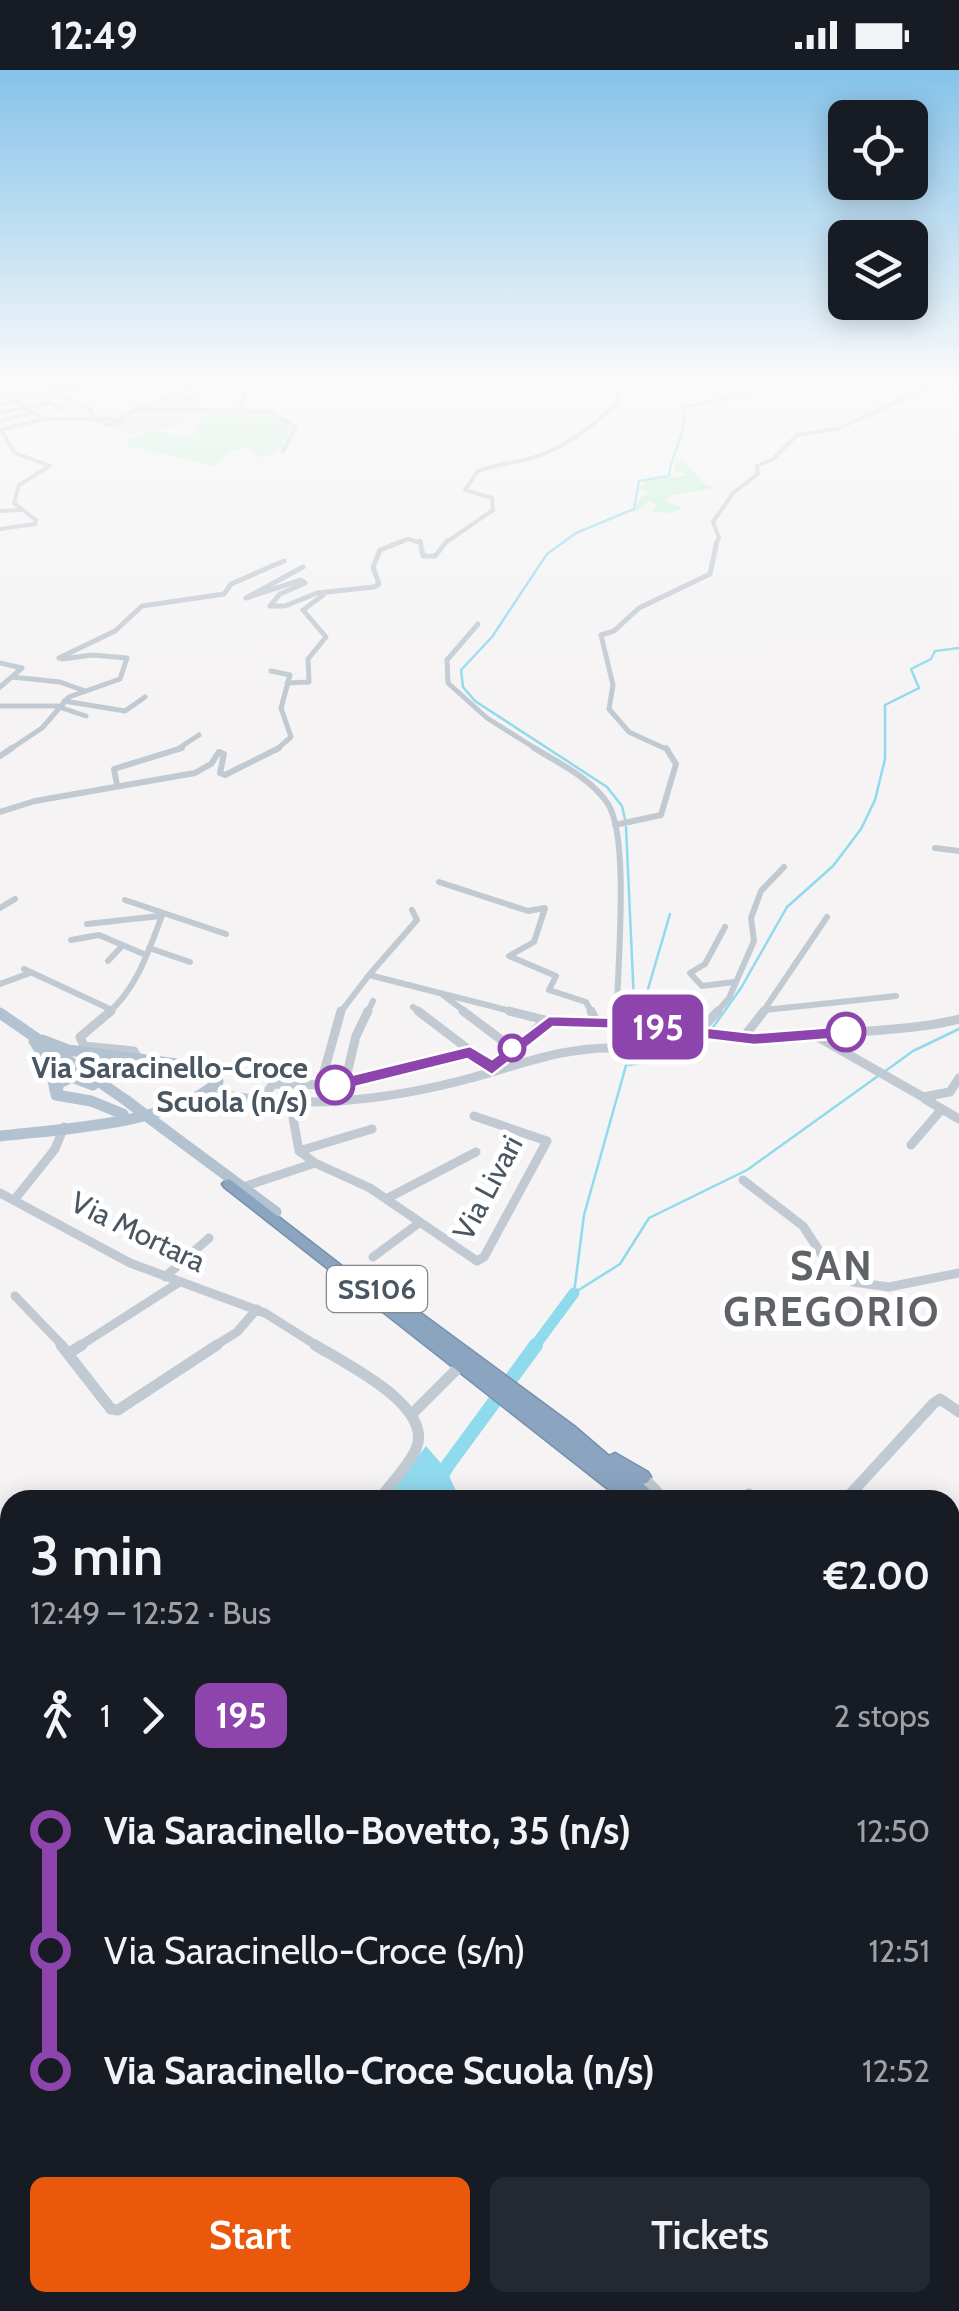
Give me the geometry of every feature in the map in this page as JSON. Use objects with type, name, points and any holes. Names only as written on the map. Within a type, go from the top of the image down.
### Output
[{"type":"highway","points":[[228,1184],[273,1215]]},
{"type":"highway","name":"SS106","points":[[273,1215],[637,1490]]},
{"type":"highway","points":[[557,1427],[643,1477]]},
{"type":"highway","name":"SS106","points":[[557,1427],[623,1490]]},
{"type":"main road","points":[[0,1017],[104,1087],[125,1107],[242,1188],[273,1215]]},
{"type":"main road","points":[[38,1040],[68,1050],[210,1070],[218,1082],[212,1092],[102,1109],[56,1095]]},
{"type":"main road","points":[[38,1040],[51,1067],[56,1095]]},
{"type":"main road","points":[[104,1087],[96,1072],[98,1064],[116,1056]]},
{"type":"main road","points":[[56,1095],[59,1083],[72,1077],[104,1087]]},
{"type":"main road","points":[[0,1136],[93,1122],[102,1109]]},
{"type":"main road","points":[[161,1130],[228,1184]]},
{"type":"street","points":[[0,529],[35,524],[36,520],[14,503],[23,484]]},
{"type":"street","points":[[303,567],[246,598],[300,580],[305,583],[280,594],[270,606],[378,585],[373,567],[384,547],[416,539],[421,541],[422,556],[435,556],[451,534],[492,510],[490,497],[465,490],[469,484]]},
{"type":"street","points":[[615,824],[661,815],[676,764],[665,746],[629,732],[609,709],[614,675],[599,644],[601,635],[618,628],[639,608],[710,574],[716,562],[712,548],[719,538],[713,522],[733,493],[745,484]]},
{"type":"street","points":[[0,511],[22,510]]},
{"type":"street","points":[[0,756],[42,728],[61,705],[120,678],[126,658],[59,658],[115,631],[137,608],[224,594],[231,584],[284,561]]},
{"type":"street","points":[[288,682],[309,682],[308,659],[326,637],[303,610],[325,593]]},
{"type":"street","points":[[478,624],[445,663],[448,681],[480,714],[592,784],[610,808],[615,824],[619,1023]]},
{"type":"street","points":[[0,663],[22,668],[0,687]]},
{"type":"street","points":[[0,812],[117,785],[195,773],[212,764],[219,752],[224,754],[220,774],[225,775],[272,755],[291,737],[281,708],[289,674],[271,671]]},
{"type":"street","points":[[12,677],[49,684],[66,681],[85,691]]},
{"type":"street","points":[[0,706],[61,705],[126,711],[144,697]]},
{"type":"street","points":[[61,705],[86,716]]},
{"type":"street","points":[[117,785],[114,769],[150,754],[182,749],[199,735]]},
{"type":"street","points":[[935,848],[959,852]]},
{"type":"street","points":[[700,1032],[729,998],[754,941],[752,918],[760,891],[784,867]]},
{"type":"street","points":[[439,882],[528,910],[545,908],[534,942],[508,956],[556,976],[550,990],[586,1002],[596,1022]]},
{"type":"street","points":[[0,908],[15,899]]},
{"type":"street","points":[[125,900],[226,934]]},
{"type":"street","points":[[320,1086],[332,1032],[348,995],[417,920],[412,910]]},
{"type":"street","points":[[87,924],[161,915]]},
{"type":"street","points":[[140,1060],[134,1051],[80,1042],[82,1031],[112,1010],[128,992],[161,915]]},
{"type":"street","points":[[743,1038],[827,917]]},
{"type":"street","points":[[725,927],[705,964],[690,973],[702,986],[734,982]]},
{"type":"street","points":[[72,940],[100,935],[122,946],[190,962]]},
{"type":"street","points":[[108,962],[122,946]]},
{"type":"street","points":[[0,984],[27,971],[112,1010]]},
{"type":"street","points":[[369,974],[549,1021],[619,1023],[743,1038],[816,1036],[907,1024],[928,1028],[959,1020]]},
{"type":"street","points":[[443,994],[512,1048]]},
{"type":"street","points":[[765,1010],[896,996]]},
{"type":"street","points":[[346,1082],[356,1036],[373,1001]]},
{"type":"street","points":[[413,1007],[491,1071]]},
{"type":"street","points":[[491,1071],[512,1048],[549,1021]]},
{"type":"street","points":[[816,1036],[959,1120]]},
{"type":"street","points":[[212,1092],[290,1106],[410,1092],[572,1048],[614,1048]]},
{"type":"street","points":[[259,1103],[273,1084],[320,1086],[346,1082],[470,1052]]},
{"type":"street","points":[[923,1098],[950,1092],[959,1078]]},
{"type":"street","points":[[290,1106],[299,1150],[372,1130]]},
{"type":"street","points":[[911,1145],[941,1110]]},
{"type":"street","name":"Via Livari","points":[[299,1150],[315,1164],[386,1199],[477,1261],[484,1257],[545,1147],[543,1138],[474,1116]]},
{"type":"street","points":[[15,1199],[55,1149],[64,1127]]},
{"type":"street","points":[[386,1199],[415,1183],[444,1176],[476,1152]]},
{"type":"street","points":[[242,1188],[315,1164]]},
{"type":"street","points":[[742,1180],[791,1213],[812,1235],[826,1262],[856,1282],[916,1286],[959,1273]]},
{"type":"street","name":"Via Mortara","points":[[0,1192],[130,1263],[257,1309],[402,1400],[412,1415]]},
{"type":"street","points":[[374,1257],[419,1223]]},
{"type":"street","points":[[165,1277],[209,1238]]},
{"type":"street","points":[[69,1353],[178,1283]]},
{"type":"street","points":[[15,1296],[69,1353],[111,1408],[118,1410],[238,1332],[257,1309]]},
{"type":"street","points":[[386,1490],[416,1449],[419,1434],[412,1415],[470,1367]]},
{"type":"street","points":[[854,1490],[933,1404],[940,1399],[959,1412]]},
{"type":"street","points":[[643,1477],[656,1490]]},
{"type":"green space","points":[[644,484],[706,484],[714,488],[669,496],[667,502],[683,508],[669,513],[652,511],[657,505],[650,501],[632,515],[640,498],[649,492],[638,488]]},
{"type":"water","points":[[426,1446],[446,1469],[455,1490],[392,1490]]},
{"type":"waterway","points":[[625,819],[622,806],[607,787],[475,701],[463,687],[461,670],[492,637],[547,554],[576,533],[634,509],[639,484]]},
{"type":"waterway","points":[[711,1030],[741,988],[787,907],[833,866],[861,829],[875,800],[885,759],[885,705],[919,688],[911,669],[931,659],[935,651],[959,648]]},
{"type":"waterway","points":[[626,827],[635,1024]]},
{"type":"waterway","points":[[638,1023],[670,914]]},
{"type":"waterway","points":[[884,1072],[913,1051],[959,1029]]},
{"type":"waterway","points":[[636,1030],[584,1215],[574,1293],[620,1264],[649,1218],[747,1170],[878,1076]]},
{"type":"waterway","points":[[629,1065],[677,1057],[702,1039]]},
{"type":"waterway","points":[[534,1347],[574,1293]]},
{"type":"waterway","points":[[434,1490],[536,1345]]},
{"type":"bus line","name":"195","points":[[335,1085],[375,1072],[428,1064],[470,1052],[492,1068],[538,1026],[549,1021],[621,1023],[754,1039],[846,1032]]},
{"type":"place","name":"Via Saracinello-Croce Scuola (n/s)","points":[[335,1085]]},
{"type":"district","name":"SAN GREGORIO","points":[[832,1289]]}]
